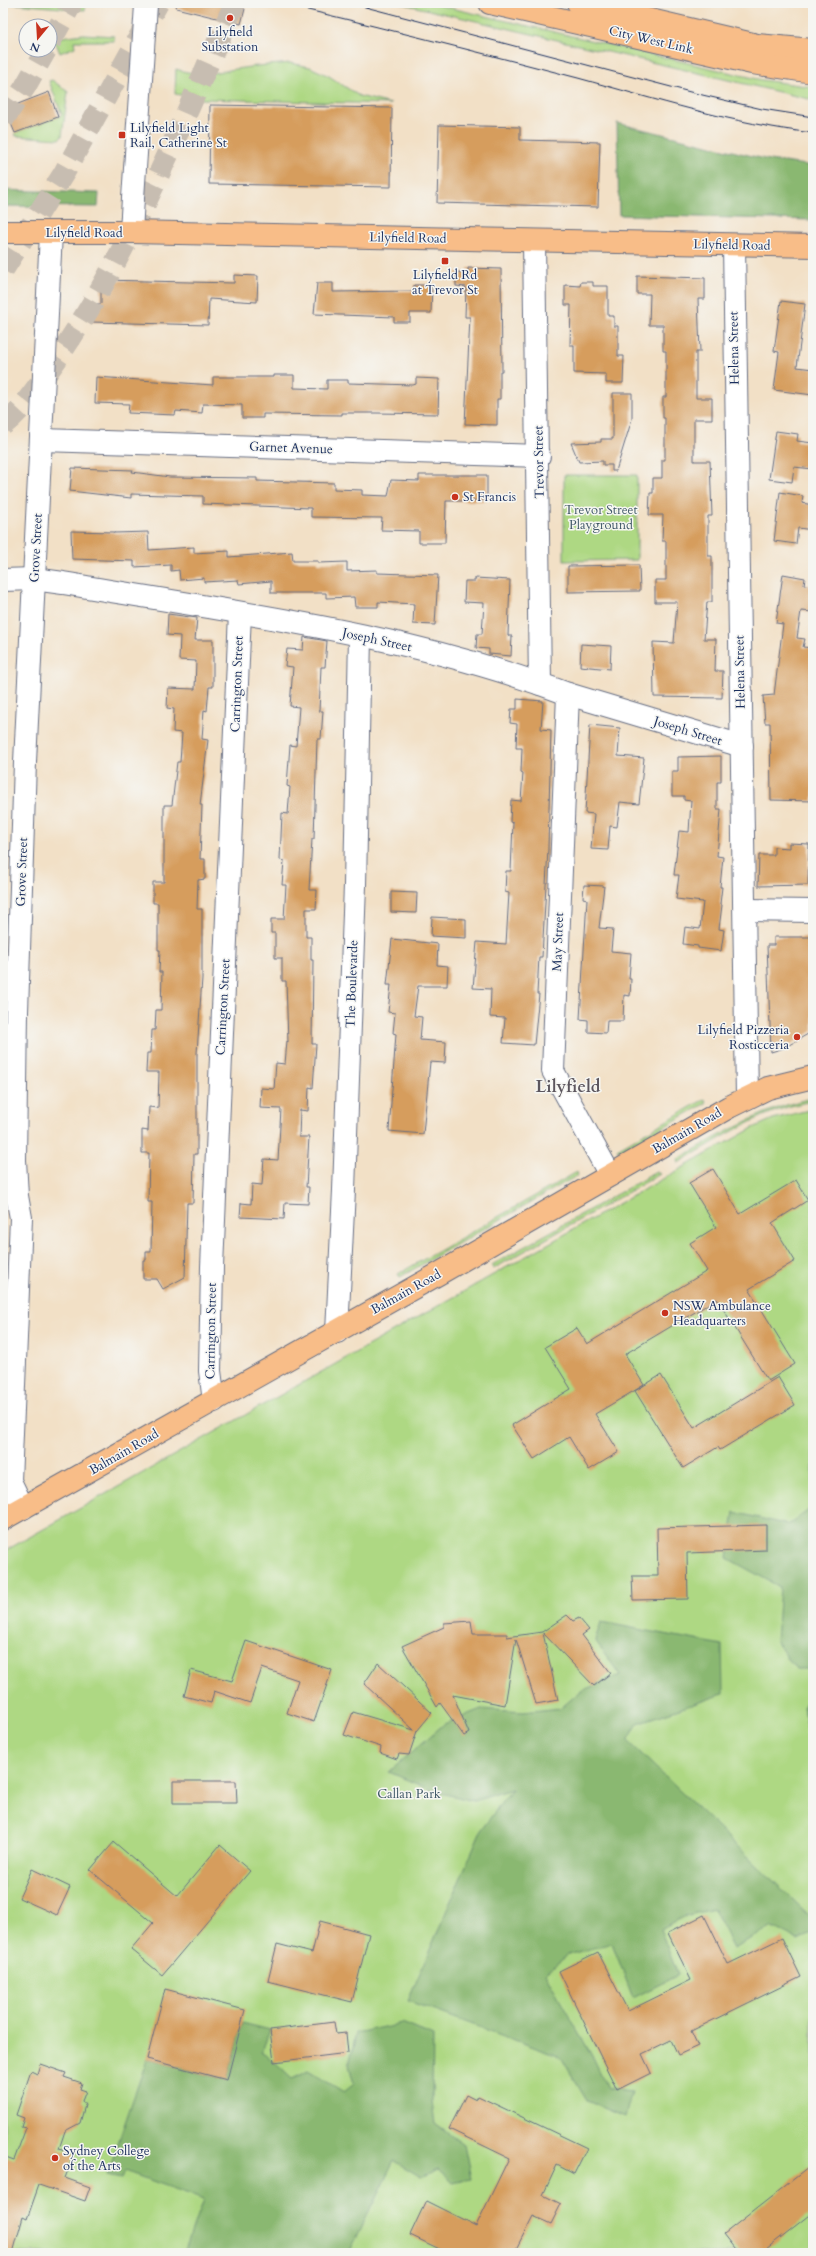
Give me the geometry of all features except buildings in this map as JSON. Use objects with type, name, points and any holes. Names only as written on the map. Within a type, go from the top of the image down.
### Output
[{"type":"main road","name":"City West Link","points":[[490,3],[752,63],[813,72]]},
{"type":"main road","name":"City West Link","points":[[578,3],[757,45],[813,50]]},
{"type":"main road","name":"Lilyfield Road","points":[[3,232],[131,232],[813,246]]},
{"type":"main road","name":"Balmain Road","points":[[3,1519],[336,1332],[747,1098],[788,1082],[813,1077]]},
{"type":"street","points":[[131,232],[147,3]]},
{"type":"street","name":"Grove Street","points":[[23,1508],[10,1481],[9,1349],[21,1218],[10,1195],[15,1160],[17,1012],[25,762],[51,233]]},
{"type":"street","name":"Trevor Street","points":[[534,241],[539,456],[540,684]]},
{"type":"street","name":"Helena Street","points":[[734,245],[747,1098]]},
{"type":"street","name":"Garnet Avenue","points":[[42,440],[539,456]]},
{"type":"street","name":"Joseph Street","points":[[3,580],[34,579],[240,613],[360,636],[430,652],[742,746]]},
{"type":"street","name":"Carrington Street","points":[[214,1401],[210,1371],[212,1267],[240,613]]},
{"type":"street","name":"The Boulevarde","points":[[336,1332],[344,1190],[355,885],[360,636]]},
{"type":"street","name":"May Street","points":[[568,694],[553,1071],[610,1175]]},
{"type":"street","points":[[745,910],[813,911]]},
{"type":"green space","points":[[3,3],[86,3],[85,10]]},
{"type":"green space","points":[[399,3],[429,3],[762,80],[813,87],[813,100]]},
{"type":"green space","points":[[83,34],[114,36],[114,41],[74,41],[75,47],[60,53],[58,48],[58,37]]},
{"type":"green space","points":[[290,63],[310,67],[329,76],[359,96],[391,104],[203,99],[175,94],[176,69],[186,72],[202,73]]},
{"type":"green space","points":[[52,80],[68,92],[62,136],[59,139],[16,136],[15,133],[62,115],[49,81]]},
{"type":"green space","points":[[617,123],[769,160],[813,166],[813,220],[619,215]]},
{"type":"green space","points":[[3,190],[99,193],[98,207],[3,206]]},
{"type":"green space","name":"Trevor Street Playground","points":[[564,475],[637,475],[637,560],[564,561]]},
{"type":"green space","points":[[813,1098],[813,1101],[777,1111],[742,1126],[678,1163],[678,1159],[743,1123],[777,1108]]},
{"type":"green space","points":[[705,1099],[706,1103],[619,1152],[617,1149]]},
{"type":"green space","name":"Callan Park","points":[[813,1109],[813,2253],[3,2253],[3,1552],[751,1129],[773,1119]]},
{"type":"green space","points":[[577,1172],[578,1175],[400,1277],[398,1274]]},
{"type":"green space","points":[[656,1172],[660,1174],[493,1269],[492,1265]]},
{"type":"green space","points":[[813,1507],[813,1669],[796,1669],[776,1642],[780,1587],[727,1558],[734,1512],[788,1525]]},
{"type":"green space","points":[[601,1622],[722,1645],[723,1694],[638,1723],[628,1741],[813,1919],[813,1933],[798,1940],[771,1927],[734,1948],[714,1909],[688,1915],[660,1929],[678,1975],[633,1998],[612,1943],[568,1955],[545,1973],[592,2056],[607,2088],[632,2091],[625,2117],[587,2101],[561,2057],[408,2001],[481,1830],[512,1789],[474,1801],[433,1791],[389,1772],[444,1724],[481,1709],[523,1712],[561,1708],[581,1691],[620,1675],[595,1640]]},
{"type":"green space","points":[[813,1689],[813,1773],[804,1706]]},
{"type":"green space","points":[[242,2023],[270,2030],[262,2051],[292,2079],[309,2071],[344,2092],[354,2084],[349,2065],[356,2033],[402,2023],[433,2036],[432,2101],[435,2124],[464,2145],[471,2179],[453,2183],[438,2169],[421,2177],[394,2161],[349,2253],[184,2253],[203,2199],[124,2171],[121,2178],[107,2175],[147,2059],[227,2080]]},
{"type":"tunnel","points":[[58,28],[72,3]]},
{"type":"tunnel","points":[[3,270],[64,173],[158,3]]},
{"type":"tunnel","points":[[3,425],[25,404],[37,388],[107,278],[153,188],[235,3]]},
{"type":"tunnel","points":[[3,120],[25,87],[41,58]]},
{"type":"tram line","points":[[279,3],[391,30],[724,117],[753,124],[813,133]]},
{"type":"tram line","points":[[350,3],[694,93],[762,109],[813,117]]},
{"type":"place","name":"Lilyfield Substation","points":[[230,18]]},
{"type":"place","name":"Lilyfield Light Rail, Catherine St","points":[[122,135]]},
{"type":"place","name":"Lilyfield Rd at Trevor St","points":[[445,261]]},
{"type":"place","name":"St Francis","points":[[455,497]]},
{"type":"place","name":"Lilyfield Pizzeria Rosticceria","points":[[797,1037]]},
{"type":"place","name":"NSW Ambulance Headquarters","points":[[665,1313]]},
{"type":"place","name":"Sydney College of the Arts","points":[[55,2158]]},
{"type":"district","name":"Lilyfield","points":[[568,1086]]}]
